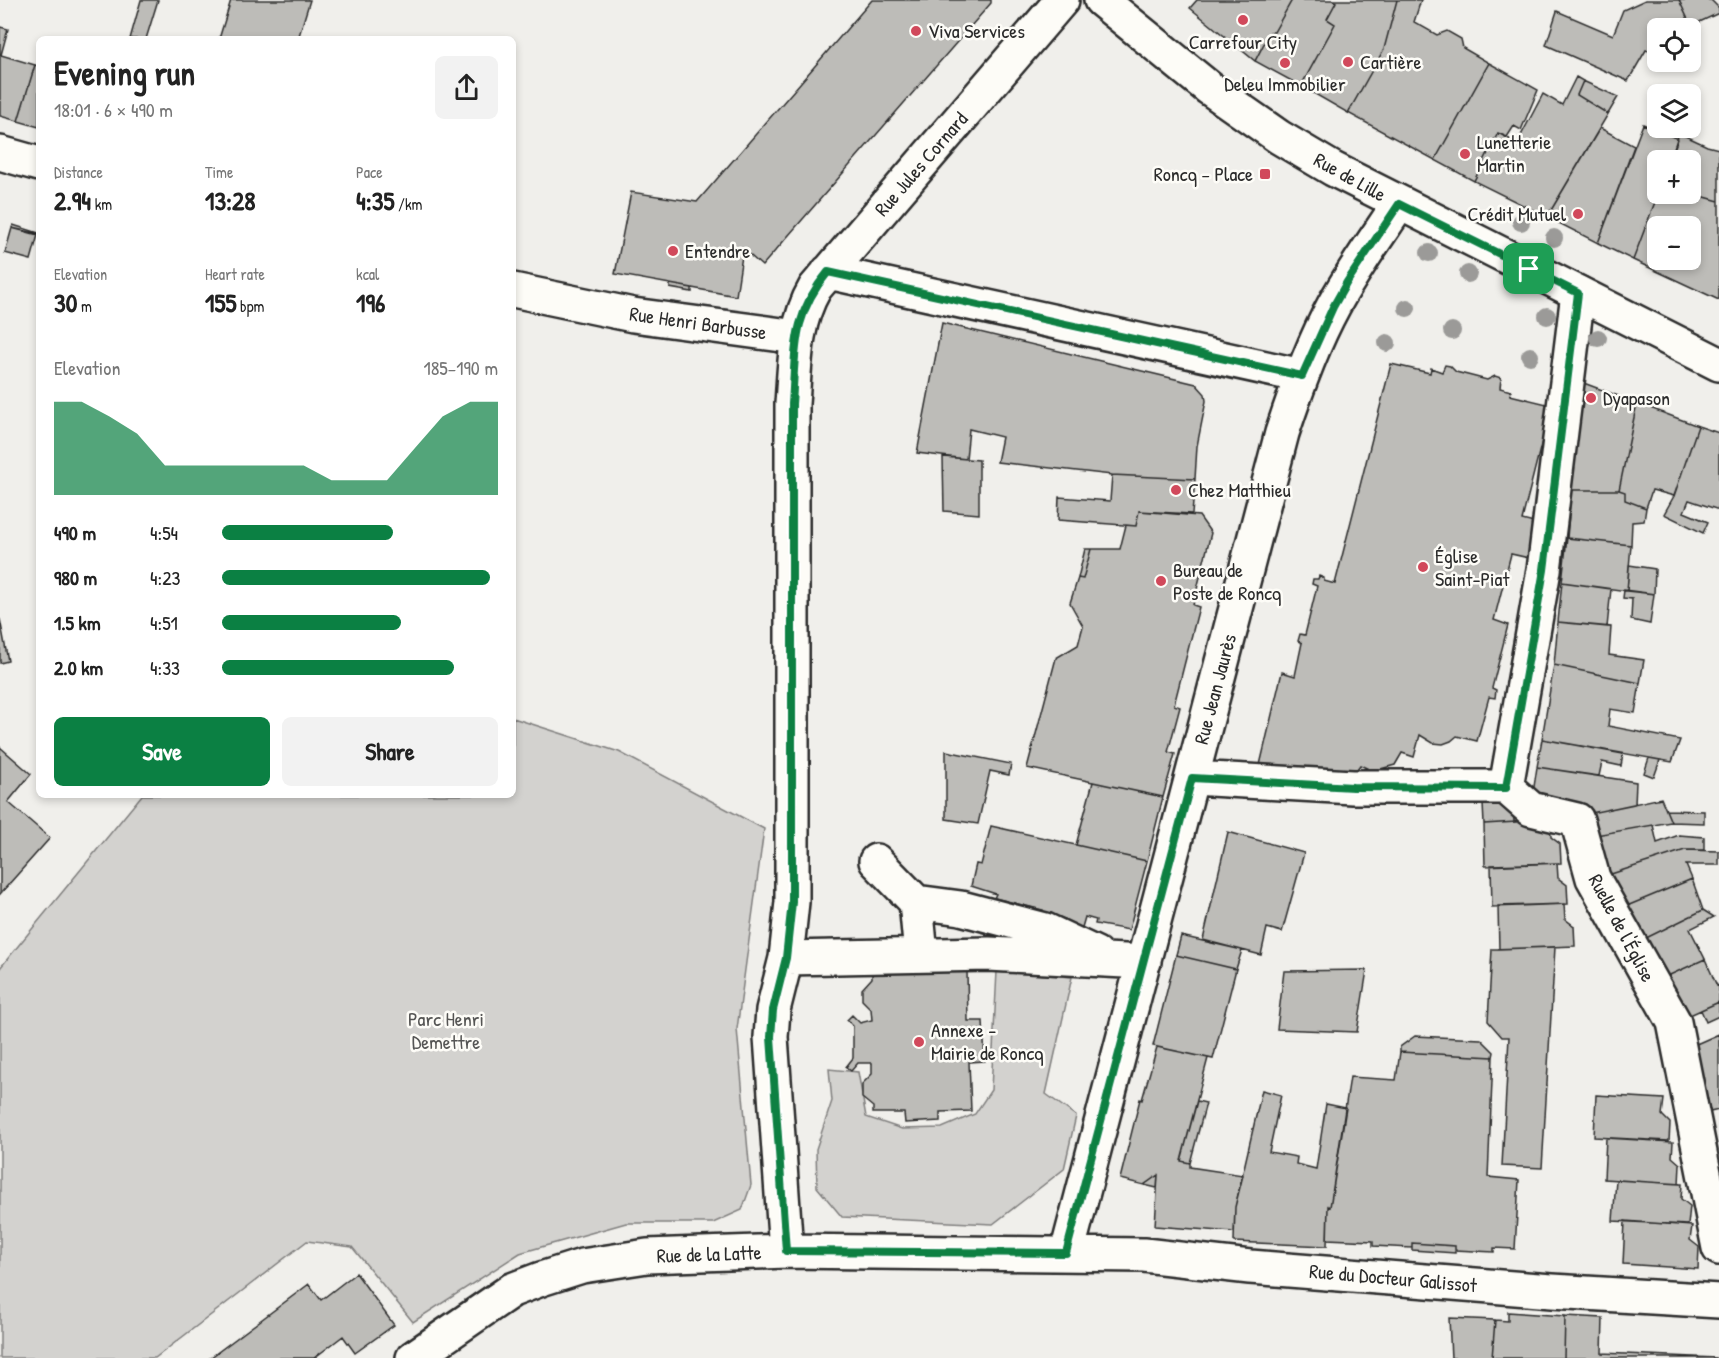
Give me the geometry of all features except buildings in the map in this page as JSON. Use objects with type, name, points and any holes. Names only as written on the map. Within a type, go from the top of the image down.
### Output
[{"type":"street","name":"Rue Jules Cornard","points":[[797,337],[808,300],[828,272],[1062,0]]},
{"type":"street","name":"Rue de Lille","points":[[1101,0],[1209,88],[1333,169],[1719,364]]},
{"type":"street","points":[[0,153],[36,163]]},
{"type":"street","name":"Rue Jean Jaurès","points":[[1066,1253],[1282,433],[1302,376],[1337,299],[1399,204]]},
{"type":"street","points":[[828,272],[1302,376]]},
{"type":"street","name":"Rue Henri Barbusse","points":[[516,291],[633,315],[797,337]]},
{"type":"street","points":[[1192,778],[1353,787],[1506,788],[1544,570],[1578,293]]},
{"type":"street","points":[[786,1251],[771,1037],[773,1010],[786,958],[792,902],[792,404],[797,337]]},
{"type":"street","name":"Ruelle de l'Église","points":[[1506,788],[1531,809],[1578,820],[1593,878],[1674,1022],[1719,1248]]},
{"type":"street","points":[[876,861],[916,902],[961,908],[1045,930],[1111,961]]},
{"type":"street","points":[[916,902],[921,955]]},
{"type":"street","points":[[786,958],[988,954],[1144,962]]},
{"type":"street","name":"Rue de la Latte","points":[[413,1358],[512,1290],[582,1266],[647,1256],[786,1251],[1066,1253]]},
{"type":"street","name":"Rue du Docteur Galissot","points":[[1066,1253],[1144,1255],[1250,1267],[1552,1291],[1719,1301]]},
{"type":"green space","name":"Parc Henri Demettre","points":[[516,719],[619,752],[764,829],[737,1029],[751,1185],[742,1210],[713,1223],[626,1223],[520,1253],[413,1322],[352,1247],[307,1241],[155,1358],[0,1358],[0,968],[140,798],[516,798]]},
{"type":"green space","points":[[997,971],[1072,977],[1046,1094],[1076,1116],[1064,1169],[993,1224],[842,1217],[817,1187],[816,1149],[832,1101],[829,1069],[858,1072],[866,1117],[902,1129],[942,1128],[975,1114],[991,1090]]},
{"type":"place","name":"Carrefour City","points":[[1243,20]]},
{"type":"place","name":"Viva Services","points":[[916,31]]},
{"type":"place","name":"Cartière","points":[[1348,62]]},
{"type":"place","name":"Deleu Immobilier","points":[[1285,63]]},
{"type":"place","name":"Lunetterie Martin","points":[[1465,154]]},
{"type":"place","name":"Roncq – Place","points":[[1265,174]]},
{"type":"place","name":"Crédit Mutuel","points":[[1578,214]]},
{"type":"place","name":"Entendre","points":[[673,251]]},
{"type":"place","name":"Dyapason","points":[[1591,398]]},
{"type":"place","name":"Chez Matthieu","points":[[1176,490]]},
{"type":"place","name":"Église Saint-Piat","points":[[1423,567]]},
{"type":"place","name":"Bureau de Poste de Roncq","points":[[1161,581]]},
{"type":"place","name":"Annexe - Mairie de Roncq","points":[[919,1042]]},
{"type":"route","points":[[1399,204],[1529,269],[1578,293],[1544,570],[1506,788],[1353,787],[1192,778],[1066,1253],[786,1251],[771,1037],[773,1010],[786,958],[792,902],[792,404],[797,337],[808,300],[815,288],[828,272],[1302,376],[1333,307],[1347,282],[1399,204]]}]
